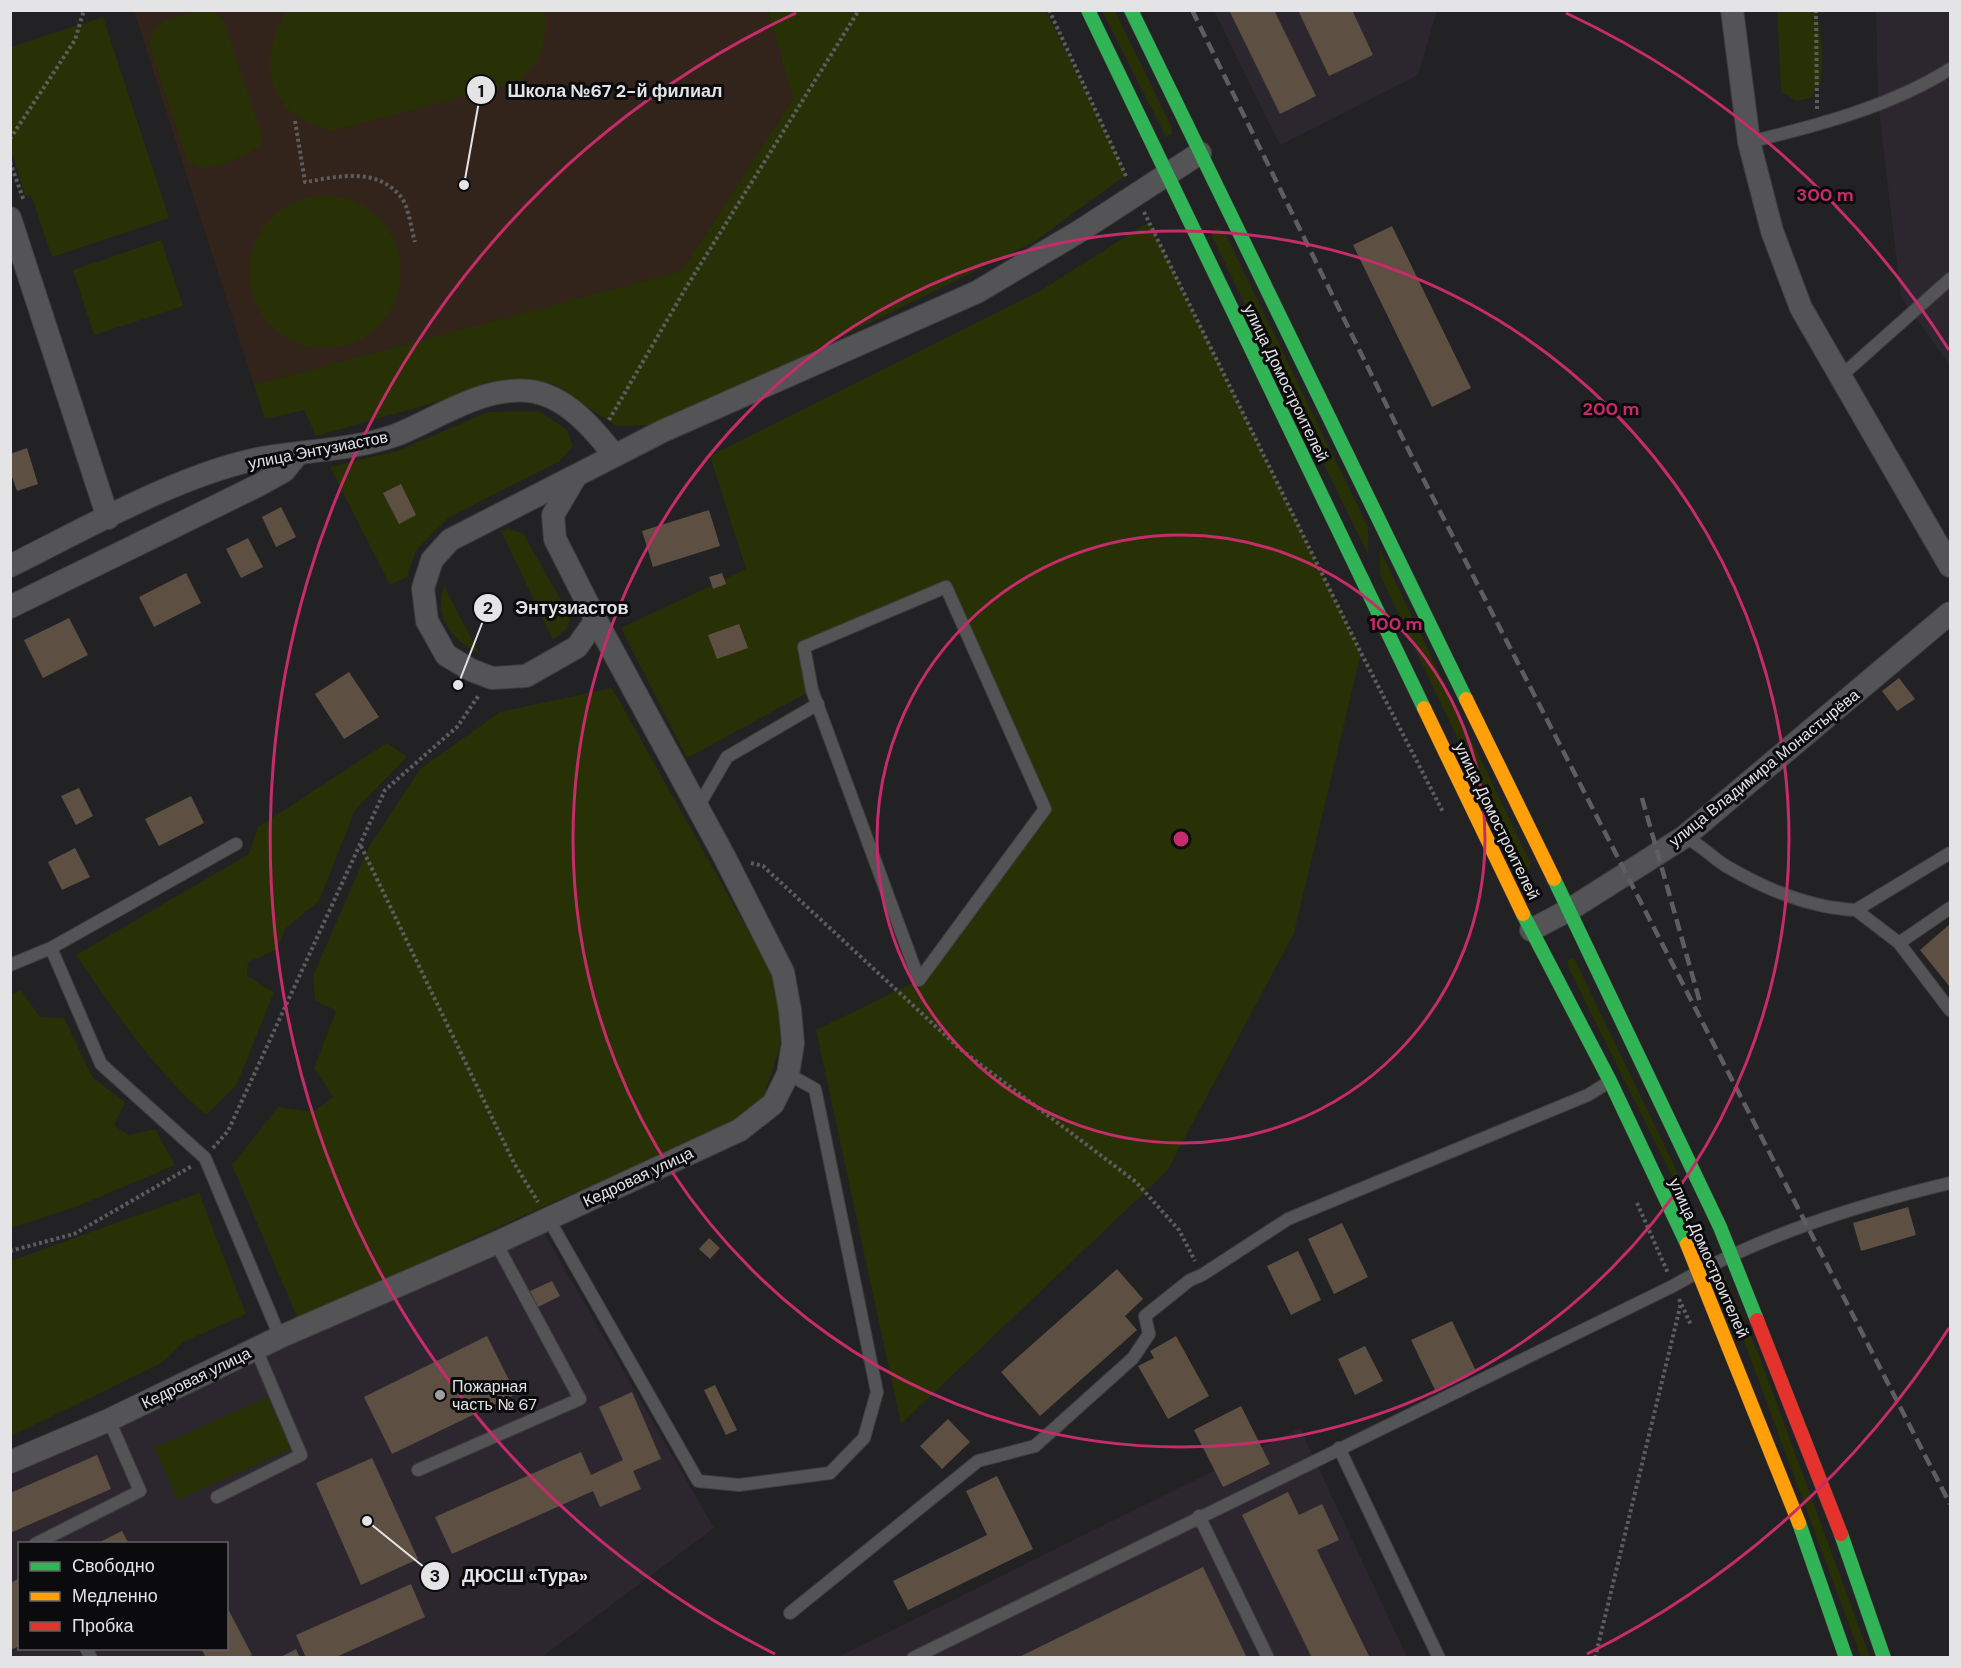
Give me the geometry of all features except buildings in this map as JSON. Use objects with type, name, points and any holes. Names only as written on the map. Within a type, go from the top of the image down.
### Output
[{"type":"main road","name":"улица Домостроителей","points":[[1088,10],[1532,930],[1610,1081],[1700,1270],[1810,1551],[1846,1658]]},
{"type":"main road","name":"улица Домостроителей","points":[[1131,10],[1569,910],[1720,1227],[1849,1554],[1884,1658]]},
{"type":"street","points":[[1732,10],[1749,142],[1772,231],[1801,308],[1950,567]]},
{"type":"street","points":[[596,620],[578,647],[526,676],[492,678],[471,670],[446,655],[428,621],[423,588],[432,560],[450,540],[614,455],[977,292],[1080,231],[1200,153]]},
{"type":"street","points":[[10,218],[108,518]]},
{"type":"street","name":"улица Энтузиастов","points":[[10,566],[108,518],[202,476],[257,459],[340,449],[394,435],[468,403],[504,392],[530,391],[559,401],[599,436],[614,455]]},
{"type":"street","points":[[12,604],[259,485],[284,471],[297,454]]},
{"type":"street","name":"Кедровая улица","points":[[10,1462],[109,1420],[256,1348],[496,1243],[740,1130],[773,1104],[788,1074],[793,1043],[783,972],[724,856],[596,620],[555,539],[553,515],[576,476]]},
{"type":"street","name":"улица Владимира Монастырёва","points":[[1532,930],[1569,910],[1684,837],[1950,613]]},
{"type":"lane","points":[[1749,142],[1817,125],[1878,103],[1950,69]]},
{"type":"lane","points":[[1841,376],[1950,279]]},
{"type":"lane","points":[[946,587],[1045,809],[919,980],[818,704],[812,690],[804,647],[946,587]]},
{"type":"lane","points":[[698,807],[727,757],[818,704]]},
{"type":"lane","points":[[1684,837],[1696,842],[1724,865],[1770,889],[1816,904],[1856,910],[1899,944],[1950,1010]]},
{"type":"lane","points":[[10,966],[51,948],[236,844]]},
{"type":"lane","points":[[1856,910],[1950,853]]},
{"type":"lane","points":[[1899,944],[1950,908]]},
{"type":"lane","points":[[51,948],[101,1064],[205,1158],[280,1337]]},
{"type":"lane","points":[[548,1218],[698,1481],[739,1485],[830,1473],[864,1438],[877,1392],[815,1089],[788,1074]]},
{"type":"lane","points":[[789,1613],[978,1461],[1035,1446],[1133,1358],[1149,1334],[1145,1316],[1190,1280],[1202,1275],[1288,1219],[1588,1095],[1610,1081]]},
{"type":"lane","points":[[913,1658],[1198,1516],[1673,1286],[1730,1254],[1878,1200],[1950,1183]]},
{"type":"lane","points":[[418,1470],[580,1399],[496,1243]]},
{"type":"lane","points":[[216,1497],[301,1455],[256,1348]]},
{"type":"lane","points":[[39,1542],[140,1491],[109,1420]]},
{"type":"lane","points":[[1339,1448],[1439,1658]]},
{"type":"lane","points":[[1198,1516],[1268,1658]]},
{"type":"path","points":[[10,140],[75,40],[84,10]]},
{"type":"path","points":[[599,436],[687,286],[859,10]]},
{"type":"path","points":[[1049,10],[1135,194],[1361,653],[1444,814]]},
{"type":"path","points":[[1816,10],[1817,125]]},
{"type":"path","points":[[295,121],[304,183],[354,174],[379,180],[402,198],[415,242]]},
{"type":"path","points":[[10,1251],[75,1234],[205,1158],[228,1131],[361,845],[384,790],[457,727],[492,678]]},
{"type":"path","points":[[361,845],[514,1163],[548,1218]]},
{"type":"path","points":[[724,856],[763,866],[960,1049],[1136,1182],[1179,1230],[1202,1275]]},
{"type":"path","points":[[1636,1201],[1695,1334]]},
{"type":"path","points":[[1595,1658],[1681,1302]]},
{"type":"shaded area","points":[[134,11],[768,11],[793,99],[682,272],[254,385]]},
{"type":"shaded area","points":[[1214,11],[1437,11],[1418,75],[1280,145]]},
{"type":"shaded area","points":[[1876,11],[1950,11],[1950,366],[1901,297],[1878,103]]},
{"type":"shaded area","points":[[544,1233],[714,1528],[542,1657],[11,1657],[10,1466]]},
{"type":"shaded area","points":[[1300,1428],[1407,1657],[836,1658]]},
{"type":"green space","points":[[200,10],[213,11],[223,20],[261,133],[261,144],[250,152],[225,163],[204,168],[197,167],[187,160],[149,43],[156,29],[168,20]]},
{"type":"green space","points":[[287,11],[545,11],[545,33],[542,50],[534,65],[519,82],[332,131],[296,116],[278,96],[273,84],[270,59],[272,46]]},
{"type":"green space","points":[[768,11],[1046,11],[1126,175],[1032,243],[662,425],[616,426],[554,384],[515,380],[316,436],[304,410],[265,419],[254,385],[682,271],[793,99]]},
{"type":"green space","points":[[1102,11],[1115,11],[1172,128],[1172,134],[1166,137]]},
{"type":"green space","points":[[1777,11],[1817,11],[1822,48],[1821,83],[1810,98],[1797,101],[1781,92]]},
{"type":"green space","points":[[103,17],[169,218],[52,257],[31,195],[25,196],[11,149],[11,47]]},
{"type":"green space","points":[[325,196],[354,202],[379,218],[395,243],[401,272],[395,301],[379,326],[354,342],[325,348],[296,342],[271,326],[255,301],[249,272],[255,243],[271,218],[296,202]]},
{"type":"green space","points":[[1149,222],[1361,653],[1294,933],[1167,1171],[901,1424],[816,1030],[919,980],[1045,808],[946,587],[804,647],[812,690],[687,758],[621,628],[746,569],[710,456],[1040,291]]},
{"type":"green space","points":[[1218,228],[1224,231],[1368,527],[1368,554],[1212,237],[1212,231]]},
{"type":"green space","points":[[161,240],[183,306],[94,335],[73,270]]},
{"type":"green space","points":[[539,411],[567,430],[573,446],[560,461],[448,518],[416,550],[407,577],[390,585],[330,467],[397,451],[488,412]]},
{"type":"green space","points":[[508,529],[523,533],[570,616],[567,628],[553,640],[501,531]]},
{"type":"green space","points":[[1380,550],[1530,862],[1530,869],[1524,871],[1519,868],[1380,575]]},
{"type":"green space","points":[[444,586],[479,653],[469,648],[447,626],[441,608]]},
{"type":"green space","points":[[612,688],[779,986],[780,1047],[762,1102],[729,1127],[551,1203],[298,1319],[232,1165],[278,1107],[313,1112],[333,1097],[314,1068],[336,1011],[315,1000],[313,976],[369,847],[420,769],[500,712]]},
{"type":"green space","points":[[387,743],[407,757],[355,810],[319,901],[286,928],[276,950],[248,962],[247,976],[274,992],[237,1084],[206,1115],[187,1098],[152,1059],[76,955],[249,854],[258,827]]},
{"type":"green space","points":[[1574,958],[1685,1188],[1679,1190],[1568,967],[1568,960]]},
{"type":"green space","points":[[21,990],[40,1017],[64,1018],[93,1078],[125,1102],[114,1126],[129,1135],[155,1129],[175,1165],[78,1206],[11,1228],[10,995]]},
{"type":"green space","points":[[199,1193],[246,1314],[183,1342],[162,1363],[11,1436],[11,1261]]},
{"type":"green space","points":[[1717,1268],[1721,1268],[1760,1358],[1870,1657],[1861,1657]]},
{"type":"green space","points":[[267,1397],[291,1449],[178,1500],[154,1448]]},
{"type":"railway","points":[[1192,10],[1411,455],[1950,1504]]},
{"type":"railway","points":[[1642,798],[1701,1006]]},
{"type":"traffic: fast","points":[[1088,10],[1424,708]]},
{"type":"traffic: fast","points":[[1131,10],[1466,699]]},
{"type":"traffic: fast","points":[[1554,879],[1720,1227],[1757,1320]]},
{"type":"traffic: fast","points":[[1523,914],[1610,1081],[1687,1244]]},
{"type":"traffic: fast","points":[[1799,1523],[1846,1658]]},
{"type":"traffic: fast","points":[[1841,1534],[1884,1658]]},
{"type":"traffic: slow","points":[[1466,699],[1554,879]]},
{"type":"traffic: slow","points":[[1424,708],[1523,914]]},
{"type":"traffic: slow","points":[[1687,1244],[1799,1523]]},
{"type":"traffic: jam","points":[[1757,1320],[1841,1534]]},
{"type":"place","name":"Школа №67 2-й филиал","points":[[464,185]]},
{"type":"place","name":"Энтузиастов","points":[[458,685]]},
{"type":"place","name":"Пожарная часть № 67","points":[[440,1395]]},
{"type":"place","name":"ДЮСШ «Тура»","points":[[367,1521]]}]
